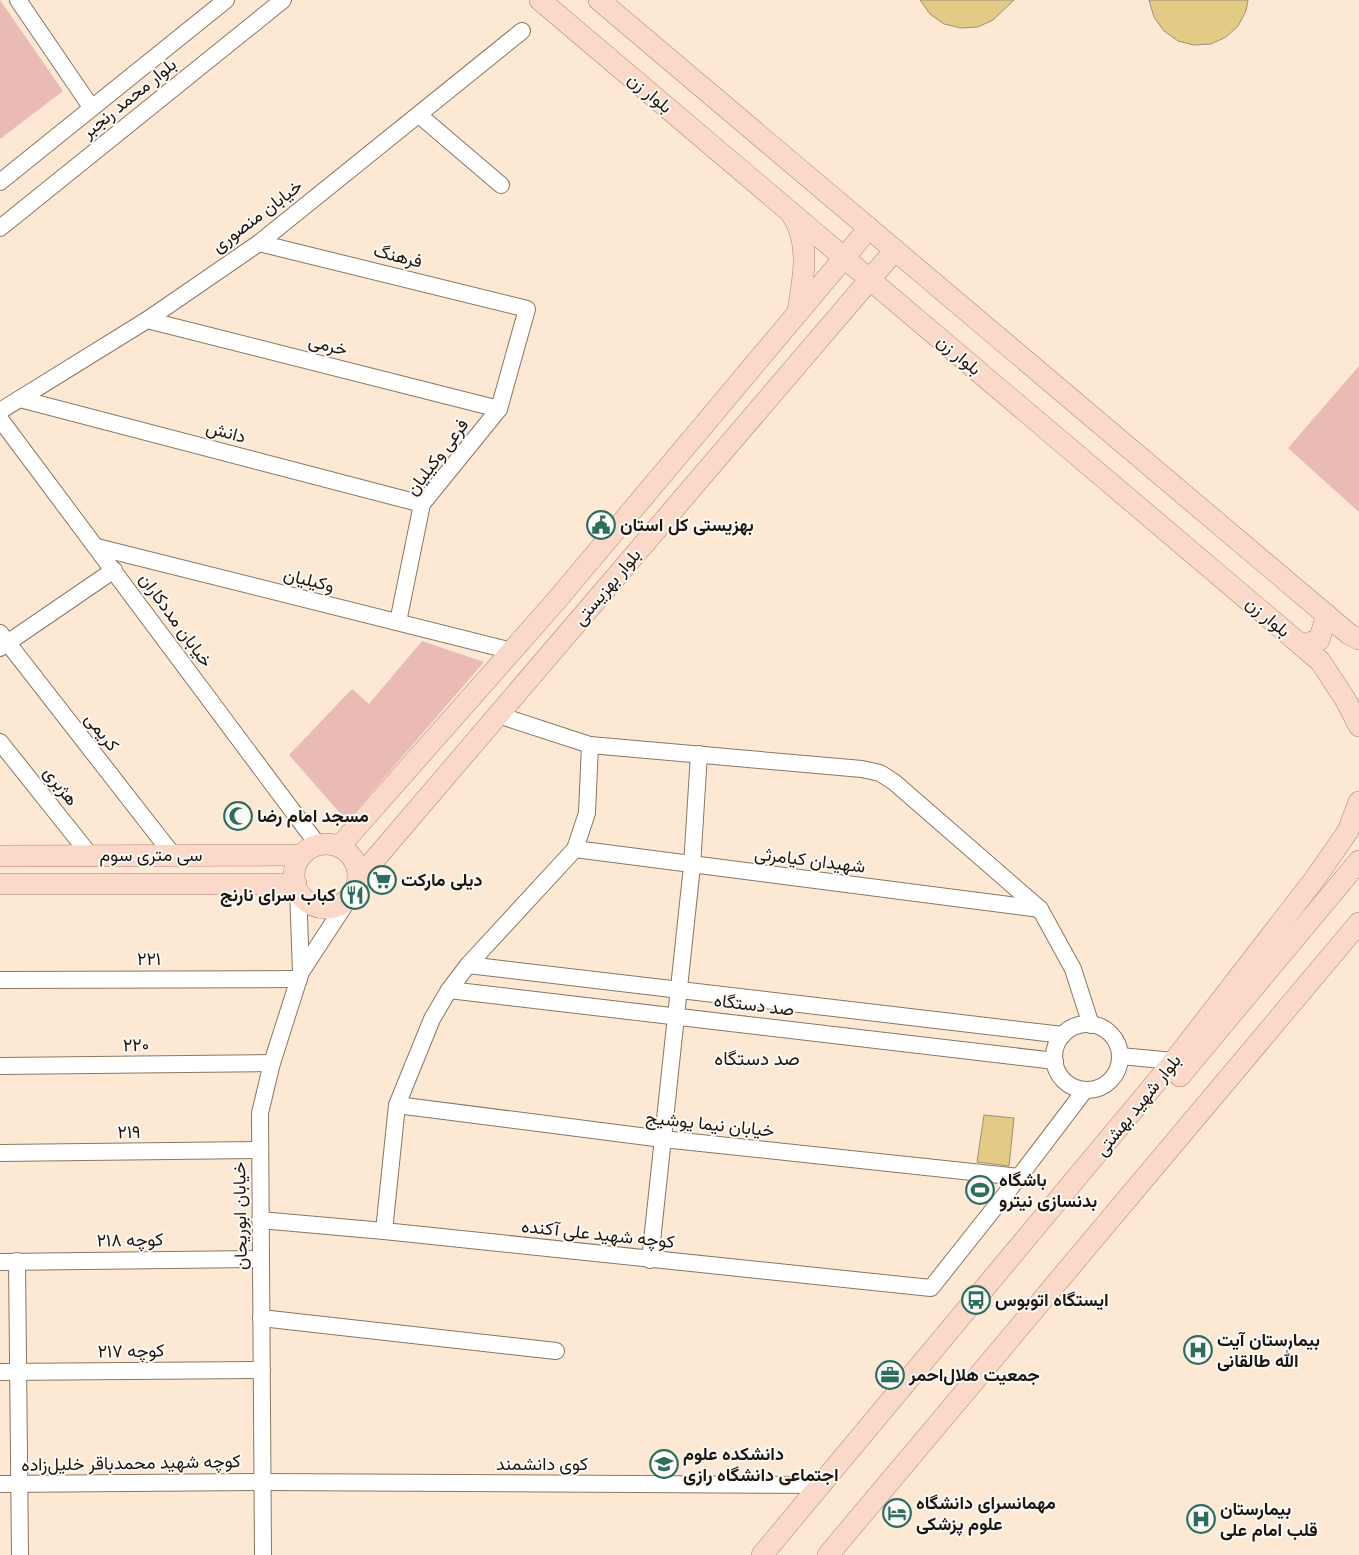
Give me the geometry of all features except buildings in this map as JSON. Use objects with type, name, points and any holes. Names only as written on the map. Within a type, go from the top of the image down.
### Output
[{"type":"main road","name":"بلوار زن","points":[[540,0],[1320,661],[1345,699],[1359,726]]},
{"type":"main road","points":[[599,0],[1327,615],[1359,639]]},
{"type":"main road","points":[[788,209],[801,228],[804,250],[798,312]]},
{"type":"main road","name":"بلوار بهزیستی","points":[[339,847],[556,601],[869,228]]},
{"type":"main road","name":"بلوار بهزیستی","points":[[354,888],[498,715],[895,250]]},
{"type":"main road","points":[[556,601],[577,622]]},
{"type":"main road","points":[[1301,645],[1319,640],[1327,615]]},
{"type":"main road","name":"بلوار شهید بهشتی","points":[[762,1555],[1174,1061],[1348,832],[1359,802]]},
{"type":"main road","points":[[329,844],[339,847],[354,860],[354,888],[343,904],[324,908],[306,900],[297,887],[295,869],[310,850],[329,844]]},
{"type":"main road","name":"سی متری سوم","points":[[0,856],[173,855],[310,850]]},
{"type":"main road","points":[[1326,862],[1339,857],[1359,856]]},
{"type":"main road","points":[[1024,1243],[1055,1226],[1359,861]]},
{"type":"main road","name":"سی متری سوم","points":[[0,884],[297,887]]},
{"type":"main road","points":[[1063,1275],[1076,1244],[1359,909]]},
{"type":"main road","points":[[828,1555],[1359,923]]},
{"type":"street","points":[[18,0],[91,107]]},
{"type":"street","name":"بلوار محمد رنجبر","points":[[0,228],[283,0]]},
{"type":"street","name":"بلوار محمد رنجبر","points":[[0,182],[218,2]]},
{"type":"street","name":"خیابان منصوری","points":[[0,411],[147,320],[259,243],[522,31]]},
{"type":"street","points":[[419,115],[501,185]]},
{"type":"street","name":"فرهنگ","points":[[259,243],[527,309],[499,409]]},
{"type":"street","name":"خرمی","points":[[147,320],[499,409]]},
{"type":"street","name":"دانش","points":[[20,399],[422,504]]},
{"type":"street","name":"فرعی وکیلیان","points":[[398,622],[422,504],[499,409]]},
{"type":"street","name":"خیابان مددکاران","points":[[0,419],[5,439],[97,547],[310,850]]},
{"type":"street","name":"وکیلیان","points":[[97,547],[512,651]]},
{"type":"street","points":[[2,641],[114,570]]},
{"type":"street","name":"کریمی","points":[[2,641],[173,855]]},
{"type":"street","points":[[498,715],[590,745],[862,769],[880,773],[894,782],[1040,909],[1073,969],[1091,1025]]},
{"type":"street","name":"هژبری","points":[[0,742],[90,855]]},
{"type":"street","points":[[384,1231],[397,1105],[432,1019],[449,990],[468,965],[576,849],[587,813],[590,745]]},
{"type":"street","points":[[650,1260],[692,866],[699,754]]},
{"type":"street","name":"شهیدان کیامرثی","points":[[576,849],[692,866],[1040,909]]},
{"type":"street","points":[[297,887],[300,975]]},
{"type":"street","name":"خیابان ابوریحان","points":[[263,1555],[260,1113],[272,1064],[300,975],[354,888]]},
{"type":"street","name":"صد دستگاه","points":[[468,965],[1063,1035]]},
{"type":"street","name":"۲۲۱","points":[[0,980],[300,975]]},
{"type":"street","name":"صد دستگاه","points":[[449,990],[1055,1061]]},
{"type":"street","points":[[1081,1025],[1091,1025],[1102,1028],[1112,1035],[1118,1045],[1120,1056],[1118,1069],[1110,1081],[1098,1088],[1084,1090],[1064,1081],[1055,1061],[1055,1051],[1063,1035],[1081,1025]]},
{"type":"street","points":[[1120,1056],[1174,1061]]},
{"type":"street","name":"۲۲۰","points":[[0,1066],[272,1064]]},
{"type":"street","points":[[1019,1177],[1084,1090]]},
{"type":"street","name":"خیابان نیما یوشیج","points":[[397,1105],[663,1139],[1019,1177]]},
{"type":"street","name":"۲۱۹","points":[[0,1153],[259,1150]]},
{"type":"street","name":"کوچه شهید علی آکنده","points":[[260,1220],[384,1231],[931,1288],[1019,1177]]},
{"type":"street","name":"کوچه ۲۱۸","points":[[0,1262],[260,1259]]},
{"type":"street","points":[[17,1261],[20,1555]]},
{"type":"street","points":[[261,1318],[556,1351]]},
{"type":"street","name":"کوچه ۲۱۷","points":[[0,1372],[262,1370]]},
{"type":"street","name":"کوی دانشمند","points":[[262,1482],[821,1486]]},
{"type":"street","name":"کوچه شهید محمدباقر خلیل‌زاده","points":[[0,1484],[262,1482]]},
{"type":"shaded area","points":[[0,0],[63,91],[0,139]]},
{"type":"shaded area","points":[[1359,366],[1359,512],[1288,448]]},
{"type":"shaded area","points":[[422,641],[484,662],[347,821],[289,755],[352,689],[369,704]]},
{"type":"place","name":"بهزیستی کل استان","points":[[601,525]]},
{"type":"place","name":"مسجد امام رضا","points":[[238,816]]},
{"type":"place","name":"دیلی مارکت","points":[[382,880]]},
{"type":"place","name":"کباب سرای نارنج","points":[[355,895]]},
{"type":"place","name":"باشگاه بدنسازی نیترو","points":[[980,1190]]},
{"type":"place","name":"ایستگاه اتوبوس","points":[[976,1300]]},
{"type":"place","name":"بیمارستان آیت الله طالقانی","points":[[1198,1350]]},
{"type":"place","name":"جمعیت هلال‌احمر","points":[[890,1375]]},
{"type":"place","name":"دانشکده علوم اجتماعی دانشگاه رازی","points":[[664,1464]]},
{"type":"place","name":"مهمانسرای دانشگاه علوم پزشکی","points":[[897,1513]]},
{"type":"place","name":"بیمارستان قلب امام علی","points":[[1201,1519]]},
{"type":"district","name":"صد دستگاه","points":[[757,1058]]}]
